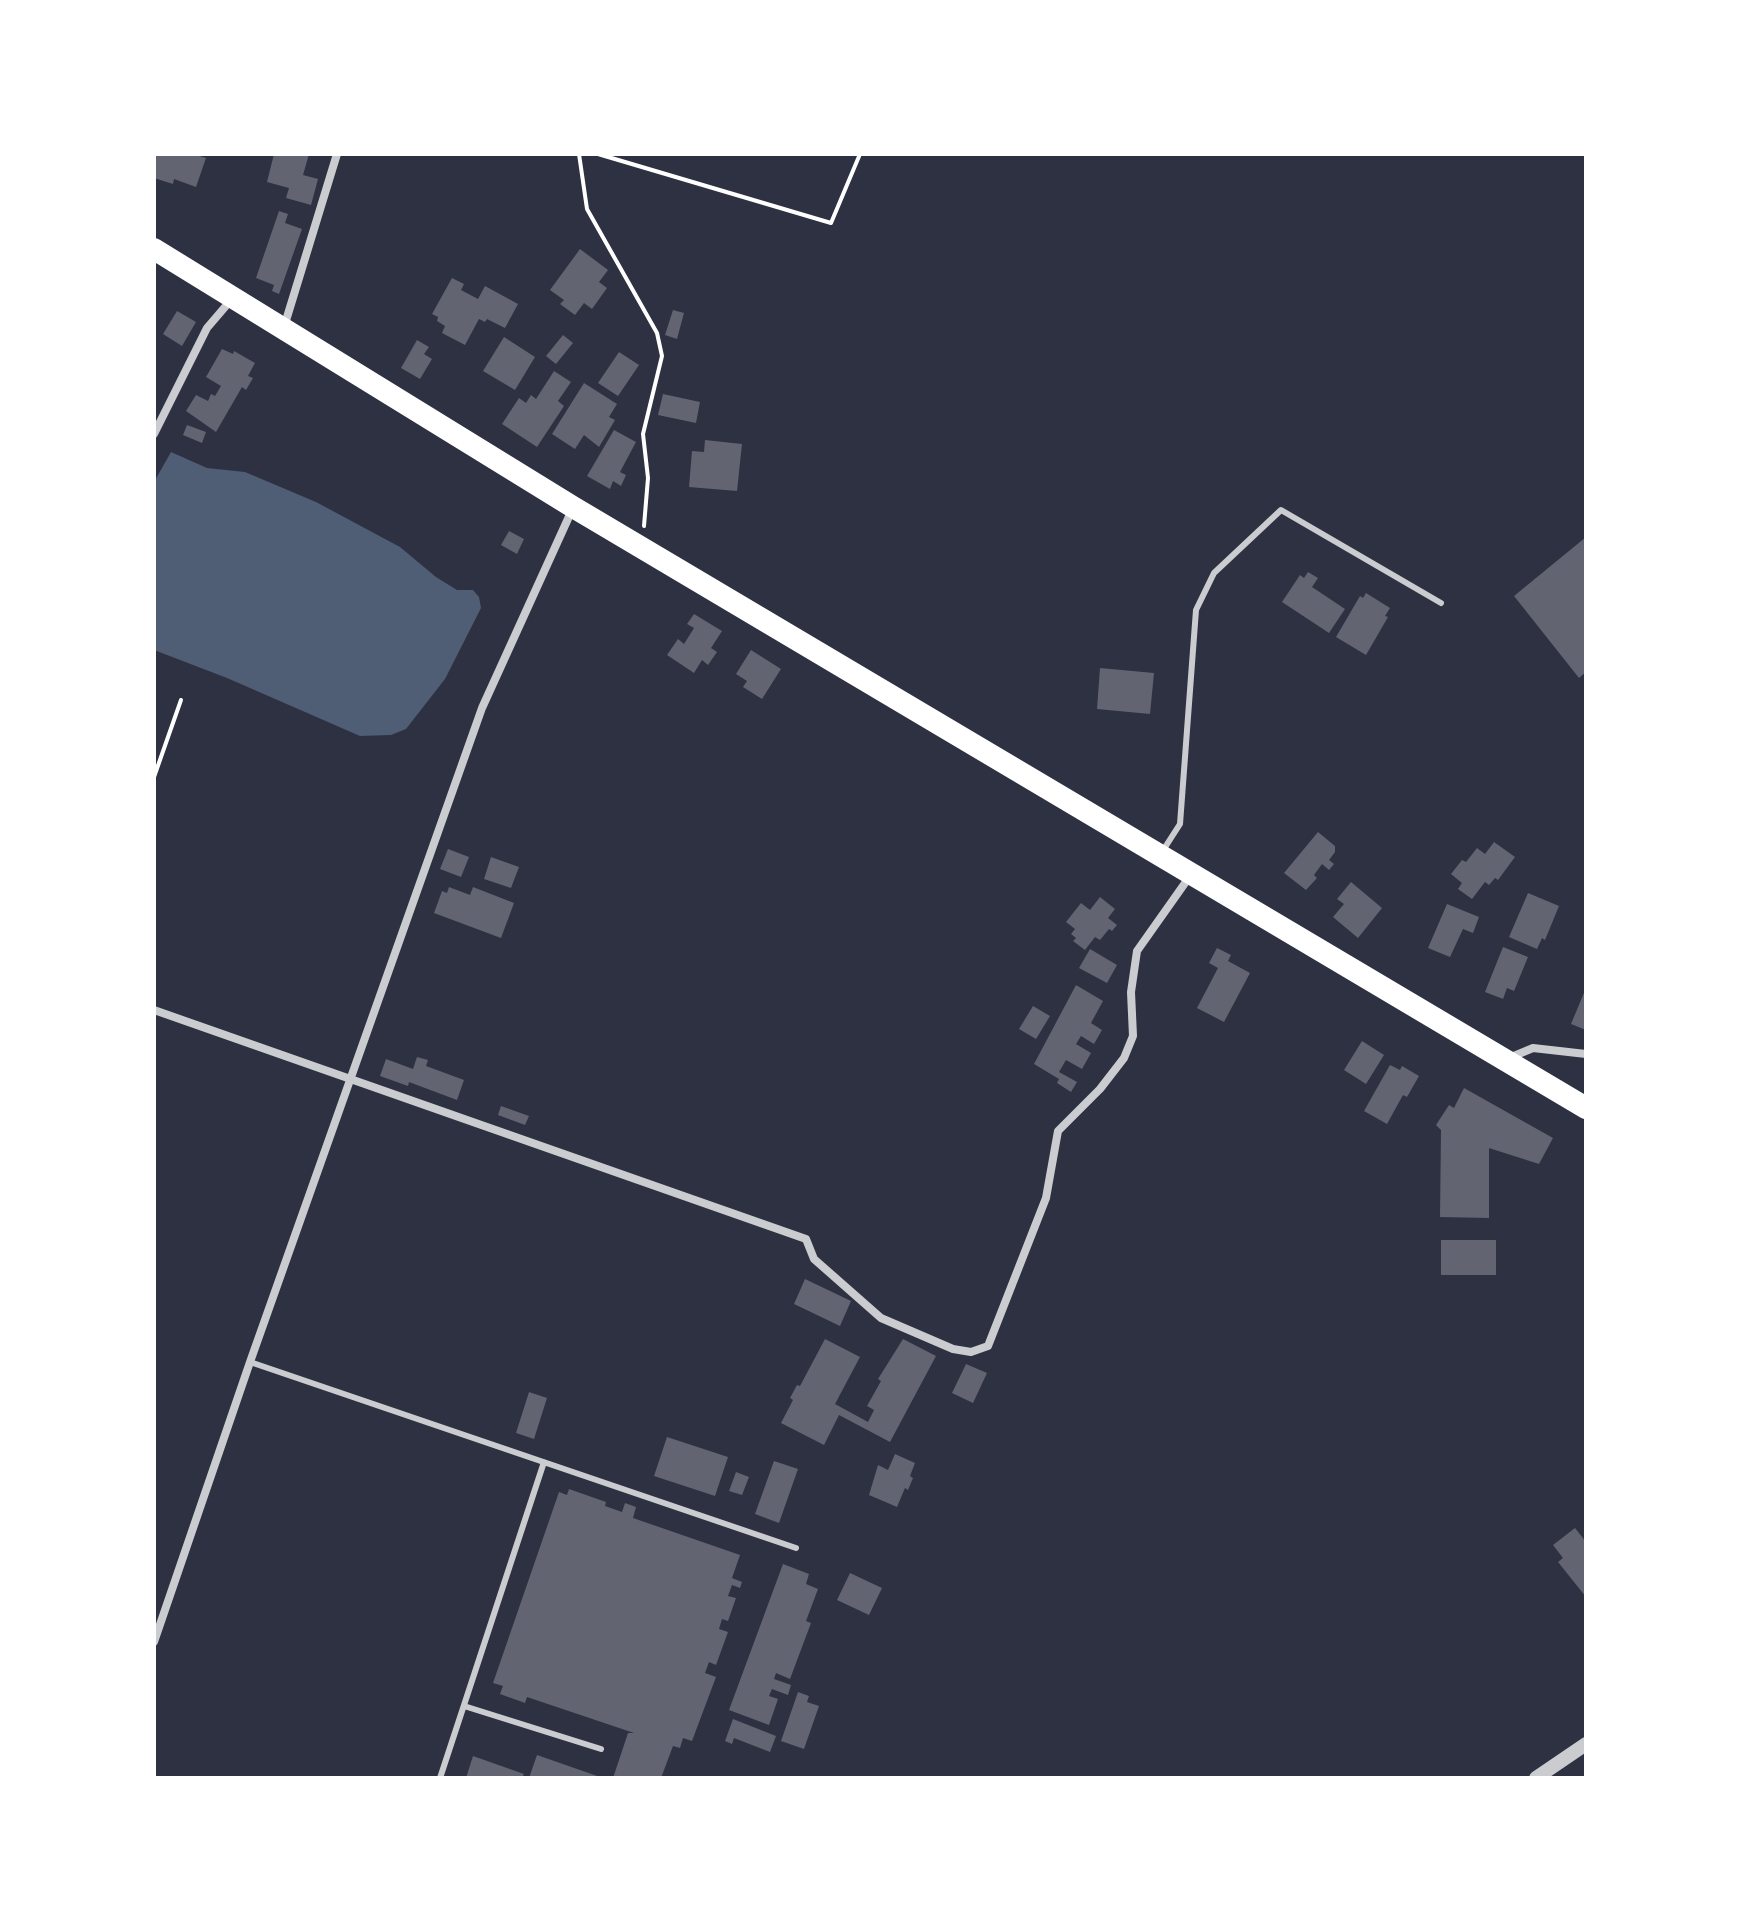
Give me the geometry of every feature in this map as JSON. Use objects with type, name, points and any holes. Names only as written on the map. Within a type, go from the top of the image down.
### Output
[{"type":"highway","points":[[154,249],[573,507],[1586,1108]]},
{"type":"street","points":[[284,327],[337,154]]},
{"type":"street","points":[[154,434],[207,328],[233,298]]},
{"type":"street","points":[[154,1642],[482,708],[573,507]]},
{"type":"street","points":[[154,1010],[806,1239],[814,1259],[881,1318],[953,1349],[971,1352],[988,1346],[1046,1198],[1058,1131],[1100,1089],[1129,1047],[1133,1036],[1131,992],[1137,951],[1192,874]]},
{"type":"street","points":[[1505,1060],[1533,1048],[1586,1054]]},
{"type":"street","points":[[1536,1778],[1586,1744]]},
{"type":"lane","points":[[1160,855],[1180,824],[1196,610],[1214,573],[1281,510],[1441,603]]},
{"type":"lane","points":[[250,1362],[796,1548]]},
{"type":"lane","points":[[440,1778],[544,1462]]},
{"type":"lane","points":[[464,1706],[601,1749]]},
{"type":"path","points":[[579,154],[587,209],[657,333],[662,356],[643,434],[648,478],[640,546]]},
{"type":"path","points":[[598,154],[831,223],[860,154]]},
{"type":"path","points":[[154,777],[181,700]]},
{"type":"water","points":[[171,452],[207,468],[245,472],[316,502],[400,547],[457,590],[473,590],[479,597],[481,608],[445,679],[406,729],[391,735],[360,736],[154,650],[154,482]]},
{"type":"building","points":[[154,154],[193,154],[206,158],[196,187],[174,179],[173,184],[154,178]]},
{"type":"building","points":[[274,154],[309,154],[303,175],[318,179],[311,205],[286,198],[289,188],[267,182]]},
{"type":"building","points":[[279,211],[288,214],[285,223],[302,229],[279,294],[272,291],[274,285],[256,278]]},
{"type":"building","points":[[580,249],[608,270],[599,282],[607,288],[592,309],[584,303],[575,315],[560,304],[564,300],[550,290]]},
{"type":"building","points":[[452,278],[464,284],[461,290],[478,299],[485,286],[518,304],[505,328],[487,319],[485,322],[479,319],[465,345],[442,333],[445,326],[432,314]]},
{"type":"building","points":[[673,310],[684,313],[677,339],[665,335]]},
{"type":"building","points":[[177,311],[196,322],[182,346],[163,334]]},
{"type":"building","points":[[563,335],[573,343],[556,364],[546,356]]},
{"type":"building","points":[[504,337],[535,357],[515,390],[483,371]]},
{"type":"building","points":[[417,340],[429,347],[424,354],[432,359],[420,379],[401,368]]},
{"type":"building","points":[[222,349],[233,354],[234,351],[255,363],[248,376],[253,378],[246,390],[242,387],[216,432],[186,411],[196,395],[208,401],[221,386],[206,377]]},
{"type":"building","points":[[619,352],[639,365],[618,396],[598,383]]},
{"type":"building","points":[[554,371],[571,382],[558,401],[564,406],[537,447],[502,424],[519,398],[526,403],[531,395],[536,399]]},
{"type":"building","points":[[584,383],[617,404],[609,417],[615,420],[599,447],[584,435],[575,449],[552,434]]},
{"type":"building","points":[[663,394],[700,402],[696,423],[658,415]]},
{"type":"building","points":[[187,425],[206,432],[202,443],[183,435]]},
{"type":"building","points":[[614,430],[636,442],[620,472],[626,475],[621,486],[613,481],[610,489],[587,476]]},
{"type":"building","points":[[705,440],[742,444],[737,491],[689,487],[692,451],[704,452]]},
{"type":"building","points":[[509,531],[524,539],[517,554],[501,545]]},
{"type":"building","points":[[1586,537],[1586,672],[1579,678],[1514,596]]},
{"type":"building","points":[[1308,572],[1318,578],[1312,587],[1345,609],[1329,633],[1282,602],[1300,575],[1304,578]]},
{"type":"building","points":[[1366,593],[1390,608],[1366,655],[1336,637],[1360,596],[1363,598]]},
{"type":"building","points":[[694,614],[722,631],[711,648],[717,652],[708,665],[702,660],[694,673],[667,655],[678,639],[684,644],[694,628],[687,624]]},
{"type":"building","points":[[751,650],[781,669],[762,699],[743,687],[747,681],[736,674]]},
{"type":"building","points":[[1100,668],[1154,673],[1150,714],[1097,709]]},
{"type":"building","points":[[1318,832],[1335,846],[1329,860],[1334,864],[1329,870],[1322,864],[1314,875],[1317,878],[1306,890],[1284,873]]},
{"type":"building","points":[[1494,842],[1515,857],[1498,880],[1495,878],[1489,885],[1485,882],[1472,899],[1458,889],[1462,883],[1451,874],[1477,848],[1485,854]]},
{"type":"building","points":[[448,849],[469,857],[461,877],[440,869]]},
{"type":"building","points":[[491,857],[519,867],[511,888],[484,879]]},
{"type":"building","points":[[1351,882],[1382,908],[1358,938],[1333,917],[1344,904],[1337,899]]},
{"type":"building","points":[[449,887],[470,895],[473,887],[514,903],[501,938],[434,913],[442,891],[447,893]]},
{"type":"building","points":[[1528,893],[1559,906],[1545,940],[1542,938],[1537,949],[1509,937]]},
{"type":"building","points":[[1100,897],[1115,909],[1108,918],[1117,925],[1100,940],[1095,937],[1085,950],[1073,941],[1076,938],[1071,934],[1075,929],[1066,922],[1081,903],[1090,910]]},
{"type":"building","points":[[1447,904],[1479,917],[1473,933],[1463,929],[1450,957],[1428,948]]},
{"type":"building","points":[[1503,947],[1528,957],[1514,991],[1507,988],[1503,999],[1485,992]]},
{"type":"building","points":[[1217,948],[1231,955],[1228,961],[1250,973],[1224,1022],[1197,1008],[1218,968],[1209,963]]},
{"type":"building","points":[[1090,949],[1117,965],[1107,983],[1079,968]]},
{"type":"building","points":[[1076,985],[1103,1001],[1091,1023],[1102,1030],[1094,1044],[1081,1036],[1076,1044],[1091,1053],[1082,1069],[1066,1060],[1059,1072],[1077,1082],[1071,1092],[1057,1083],[1059,1079],[1034,1064]]},
{"type":"building","points":[[1586,988],[1586,1030],[1571,1024]]},
{"type":"building","points":[[1033,1006],[1050,1016],[1036,1039],[1019,1029]]},
{"type":"building","points":[[1362,1041],[1384,1055],[1366,1084],[1344,1070]]},
{"type":"building","points":[[417,1057],[428,1060],[426,1066],[464,1080],[457,1100],[409,1082],[408,1086],[380,1076],[386,1059],[413,1069]]},
{"type":"building","points":[[1390,1065],[1400,1070],[1402,1066],[1419,1076],[1407,1097],[1403,1095],[1387,1124],[1364,1111]]},
{"type":"building","points":[[1464,1088],[1553,1138],[1539,1164],[1489,1148],[1489,1218],[1440,1217],[1441,1130],[1436,1125],[1449,1105],[1454,1108]]},
{"type":"building","points":[[501,1106],[529,1116],[525,1125],[498,1115]]},
{"type":"building","points":[[1441,1240],[1496,1240],[1496,1275],[1441,1275]]},
{"type":"building","points":[[805,1279],[851,1301],[840,1326],[794,1304]]},
{"type":"building","points":[[825,1339],[860,1357],[835,1404],[868,1422],[874,1410],[867,1406],[881,1381],[878,1379],[903,1339],[936,1356],[890,1442],[839,1415],[824,1445],[781,1423],[793,1400],[790,1398],[797,1385],[800,1386]]},
{"type":"building","points":[[966,1364],[987,1373],[973,1403],[952,1393]]},
{"type":"building","points":[[529,1392],[547,1398],[534,1439],[516,1433]]},
{"type":"building","points":[[667,1437],[728,1457],[715,1496],[654,1476]]},
{"type":"building","points":[[895,1454],[915,1463],[910,1476],[913,1478],[897,1507],[869,1495],[878,1465],[888,1470]]},
{"type":"building","points":[[774,1461],[798,1469],[779,1523],[755,1514]]},
{"type":"building","points":[[736,1472],[749,1477],[742,1495],[729,1491]]},
{"type":"building","points":[[569,1489],[606,1502],[605,1506],[622,1512],[625,1503],[636,1507],[633,1518],[740,1555],[732,1578],[742,1582],[740,1588],[732,1585],[728,1596],[736,1598],[728,1621],[722,1619],[719,1629],[728,1632],[716,1665],[709,1662],[705,1673],[716,1677],[692,1741],[683,1738],[680,1748],[673,1746],[661,1778],[613,1778],[628,1733],[634,1733],[527,1697],[525,1703],[500,1694],[503,1686],[493,1683],[559,1492],[567,1495]]},
{"type":"building","points":[[1575,1528],[1586,1542],[1586,1597],[1558,1562],[1563,1558],[1553,1545]]},
{"type":"building","points":[[783,1564],[809,1574],[806,1584],[818,1589],[806,1621],[811,1623],[790,1679],[776,1673],[774,1679],[791,1685],[788,1695],[772,1689],[769,1696],[778,1699],[769,1725],[729,1710]]},
{"type":"building","points":[[850,1573],[882,1588],[869,1615],[837,1600]]},
{"type":"building","points":[[798,1692],[809,1696],[807,1702],[819,1706],[804,1749],[781,1741]]},
{"type":"building","points":[[733,1719],[776,1736],[770,1752],[734,1738],[732,1744],[725,1741]]},
{"type":"building","points":[[537,1755],[603,1778],[529,1778]]},
{"type":"building","points":[[473,1756],[524,1774],[522,1778],[466,1778]]}]
